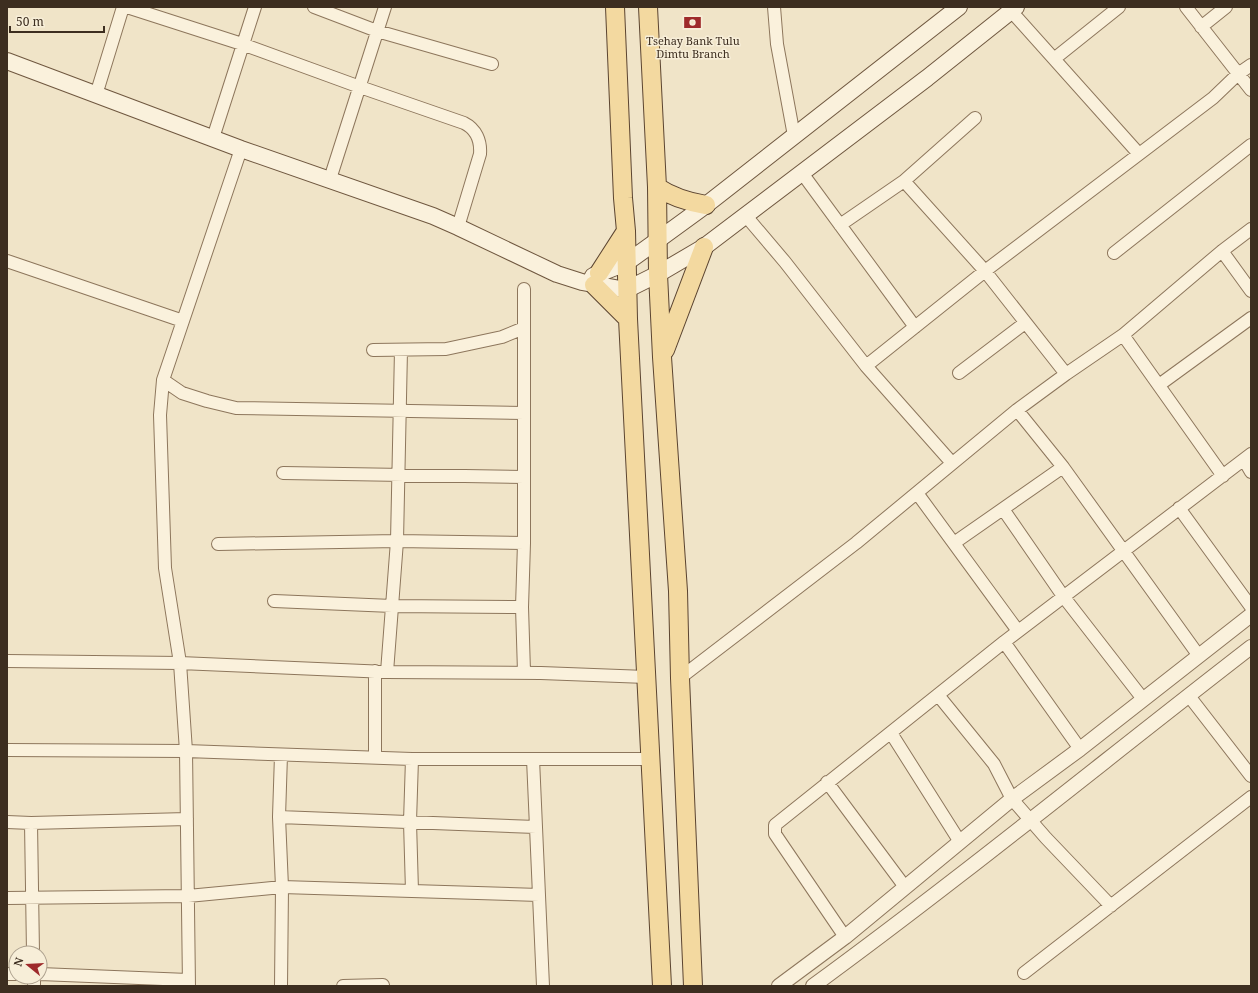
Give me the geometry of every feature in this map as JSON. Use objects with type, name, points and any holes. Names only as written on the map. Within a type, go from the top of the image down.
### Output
[{"type":"main road","points":[[615,7],[623,198],[626,231],[626,290],[662,986]]},
{"type":"main road","points":[[648,7],[657,187],[658,274],[662,356],[678,591],[680,678],[693,986]]},
{"type":"main road","points":[[591,280],[626,263],[706,205],[959,7]]},
{"type":"main road","points":[[7,61],[241,149],[330,179],[458,227],[544,269],[626,290],[658,274],[704,247],[927,78],[1013,9]]},
{"type":"main road","points":[[657,187],[688,202],[706,205]]},
{"type":"main road","points":[[591,280],[626,231]]},
{"type":"main road","points":[[662,356],[704,247]]},
{"type":"main road","points":[[591,280],[628,319]]},
{"type":"street","points":[[96,95],[123,7]]},
{"type":"street","points":[[127,7],[242,44],[471,126],[478,137],[481,147],[458,227]]},
{"type":"street","points":[[213,138],[255,7]]},
{"type":"street","points":[[316,7],[377,31],[492,64]]},
{"type":"street","points":[[330,179],[385,7]]},
{"type":"street","points":[[774,7],[777,44],[794,136]]},
{"type":"street","points":[[1054,59],[1119,7]]},
{"type":"street","points":[[1186,7],[1251,90]]},
{"type":"street","points":[[1201,27],[1226,7]]},
{"type":"street","points":[[1013,9],[1054,59],[1139,154]]},
{"type":"street","points":[[866,366],[985,271],[1213,98],[1238,74],[1251,65]]},
{"type":"street","points":[[840,225],[904,181],[975,118]]},
{"type":"street","points":[[1114,253],[1251,145]]},
{"type":"street","points":[[48,974],[189,983],[186,751],[180,663],[165,568],[160,415],[163,380],[241,149]]},
{"type":"street","points":[[802,173],[915,327]]},
{"type":"street","points":[[904,181],[985,271],[1066,374]]},
{"type":"street","points":[[746,216],[785,262],[866,366],[952,463]]},
{"type":"street","points":[[680,678],[856,543],[1017,410],[1066,374],[1124,335],[1222,251],[1251,229]]},
{"type":"street","points":[[1222,251],[1251,291]]},
{"type":"street","points":[[7,261],[184,321]]},
{"type":"street","points":[[524,289],[524,543],[522,607],[524,672]]},
{"type":"street","points":[[1159,385],[1251,318]]},
{"type":"street","points":[[959,373],[1025,323]]},
{"type":"street","points":[[373,350],[446,349],[502,337],[524,328]]},
{"type":"street","points":[[1124,335],[1223,476]]},
{"type":"street","points":[[387,672],[397,541],[401,350]]},
{"type":"street","points":[[163,380],[182,393],[207,402],[236,408],[524,413]]},
{"type":"street","points":[[1017,410],[1062,467],[1198,656]]},
{"type":"street","points":[[844,937],[775,834],[775,825],[1018,631],[1247,457],[1251,472]]},
{"type":"street","points":[[954,544],[1062,467]]},
{"type":"street","points":[[283,473],[524,477]]},
{"type":"street","points":[[917,493],[1018,631]]},
{"type":"street","points":[[1179,508],[1251,607]]},
{"type":"street","points":[[1003,509],[1063,596],[1143,699]]},
{"type":"street","points":[[218,544],[397,541],[524,543]]},
{"type":"street","points":[[274,601],[392,606],[522,607]]},
{"type":"street","points":[[779,986],[844,937],[1012,799],[1251,615]]},
{"type":"street","points":[[1004,642],[1080,748]]},
{"type":"street","points":[[813,986],[852,958],[1251,647]]},
{"type":"street","points":[[7,661],[180,663],[387,672],[524,672],[646,677]]},
{"type":"street","points":[[375,671],[375,758]]},
{"type":"street","points":[[938,695],[994,764],[1012,799],[1046,838],[1111,906]]},
{"type":"street","points":[[1188,696],[1251,776]]},
{"type":"street","points":[[891,733],[960,842]]},
{"type":"street","points":[[7,750],[186,751],[412,759],[651,759]]},
{"type":"street","points":[[281,755],[279,817],[282,887],[281,986]]},
{"type":"street","points":[[412,759],[410,822],[412,891]]},
{"type":"street","points":[[532,759],[543,986]]},
{"type":"street","points":[[827,782],[905,887]]},
{"type":"street","points":[[1024,973],[1251,797]]},
{"type":"street","points":[[279,817],[536,827]]},
{"type":"street","points":[[7,822],[30,823],[187,819]]},
{"type":"street","points":[[30,823],[34,945]]},
{"type":"street","points":[[7,898],[188,896],[282,887],[539,895]]},
{"type":"street","points":[[343,986],[383,985]]},
{"type":"place","name":"Tsehay Bank Tulu Dimtu Branch","points":[[693,23]]}]
